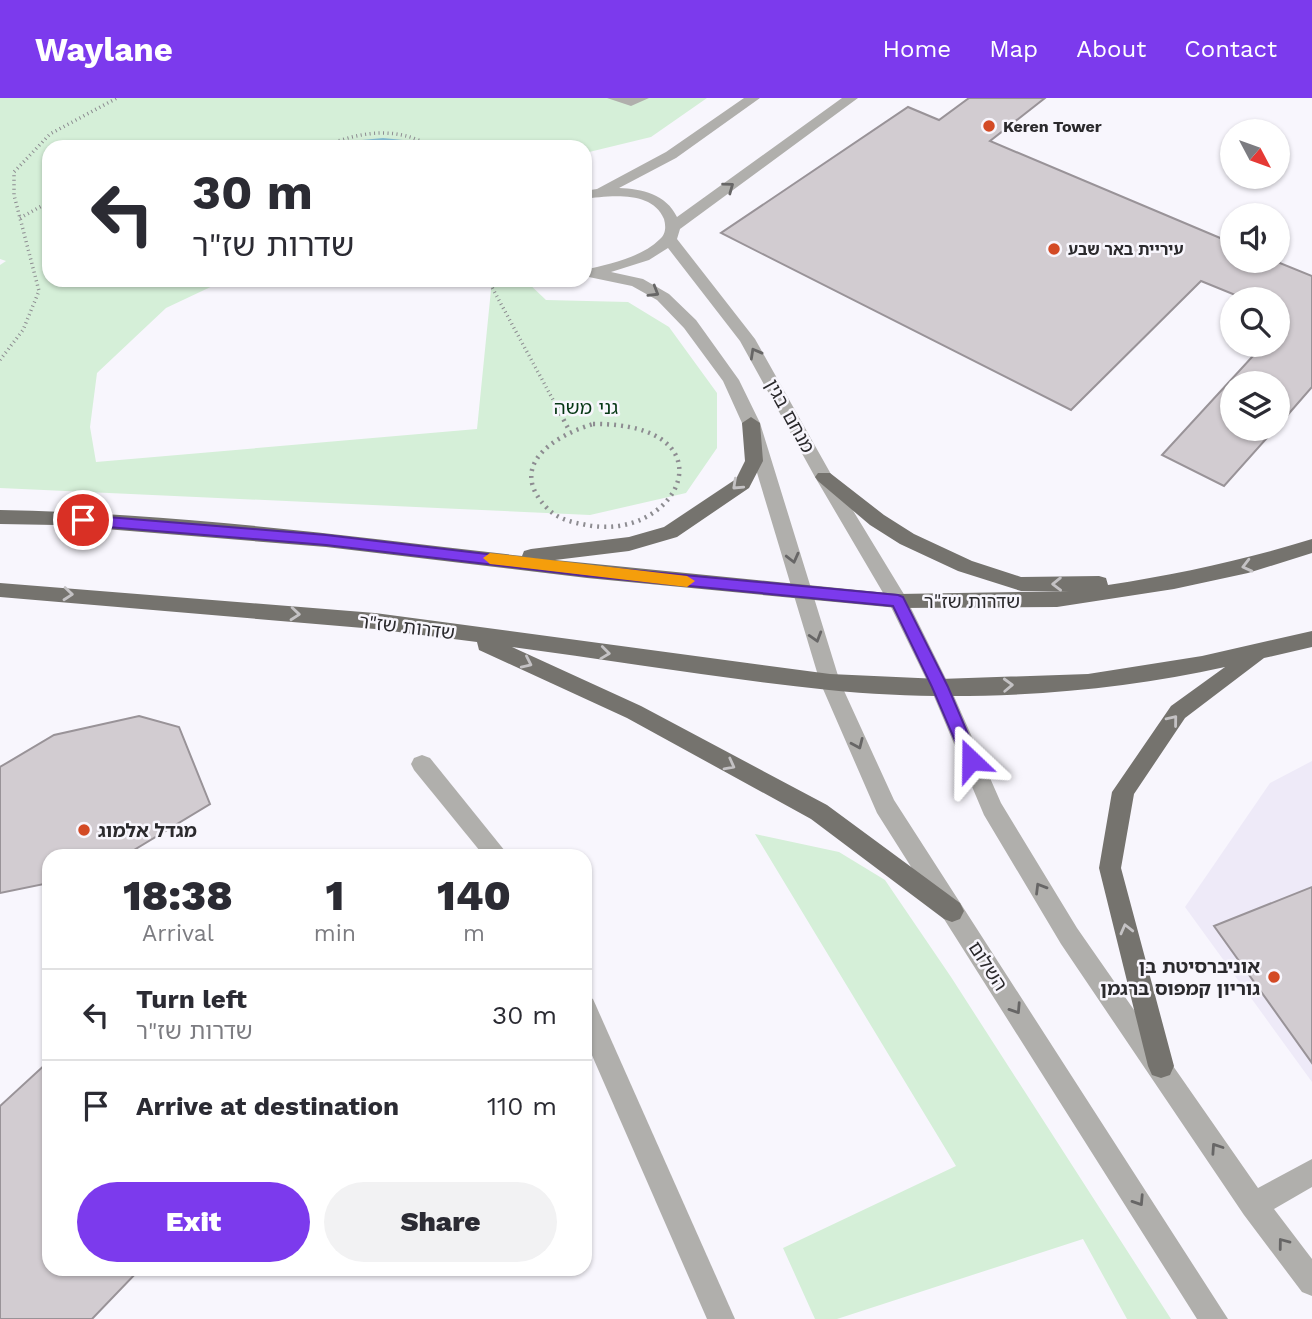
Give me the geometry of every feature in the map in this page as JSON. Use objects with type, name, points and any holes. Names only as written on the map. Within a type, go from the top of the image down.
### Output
[{"type":"main road","points":[[501,560],[629,544],[670,532],[743,483],[754,461],[751,423]]},
{"type":"main road","points":[[824,477],[877,520],[907,539],[965,566],[1021,584],[1174,582]]},
{"type":"main road","name":"שדרות שז\"ר","points":[[0,517],[57,518],[217,530],[898,601],[1056,600],[1174,582],[1248,566],[1312,546]]},
{"type":"main road","name":"שדרות שז\"ר","points":[[0,590],[375,621],[830,682],[940,687],[1088,682],[1202,664],[1312,639]]},
{"type":"main road","points":[[465,634],[634,712],[818,812],[952,911]]},
{"type":"main road","points":[[1161,1066],[1111,868],[1123,792],[1178,712],[1264,650]]},
{"type":"street","points":[[614,98],[631,102],[642,98]]},
{"type":"street","points":[[592,194],[671,155],[753,98]]},
{"type":"street","points":[[821,98],[836,110]]},
{"type":"street","points":[[592,271],[648,254],[671,233],[851,98]]},
{"type":"street","name":"מנחם בגין","points":[[592,194],[634,193],[652,199],[670,215],[671,233],[747,339],[824,477],[898,601]]},
{"type":"street","name":"מנחם בגין","points":[[592,274],[637,282],[663,297],[691,324],[731,380],[751,423],[802,593]]},
{"type":"street","name":"השלום","points":[[802,593],[830,682],[885,806],[1214,1319]]},
{"type":"street","points":[[898,601],[940,687],[992,808],[1069,936],[1161,1066],[1254,1205],[1312,1282]]},
{"type":"street","points":[[422,764],[492,849]]},
{"type":"street","points":[[592,1025],[721,1319]]},
{"type":"street","points":[[1254,1205],[1312,1172]]},
{"type":"path","points":[[44,140],[50,134],[117,98]]},
{"type":"path","points":[[338,140],[372,132],[395,133],[420,140]]},
{"type":"path","points":[[0,360],[23,330],[39,291],[14,195],[14,172],[42,142]]},
{"type":"path","points":[[20,218],[42,206]]},
{"type":"path","points":[[494,287],[569,430]]},
{"type":"path","points":[[593,424],[618,424],[642,429],[662,439],[679,460],[681,478],[674,496],[658,511],[624,526],[597,527],[572,523],[551,512],[536,496],[531,471],[539,454],[553,439],[569,430],[593,424]]},
{"type":"shaded area","name":"אוניברסיטת בן גוריון קמפוס ברגמן","points":[[1312,761],[1312,1082],[1185,907],[1270,783]]},
{"type":"green space","name":"גני משה","points":[[0,98],[707,98],[651,137],[592,151],[592,140],[42,140],[42,287],[211,287],[166,308],[97,373],[90,427],[96,462],[477,429],[491,287],[532,287],[546,300],[628,302],[669,327],[717,393],[717,448],[686,493],[590,515],[0,488],[0,265],[6,261],[0,259]]},
{"type":"green space","points":[[755,834],[839,852],[885,880],[951,977],[1171,1319],[1127,1319],[1083,1239],[837,1319],[815,1319],[783,1248],[956,1166]]},
{"type":"water","points":[[383,138],[403,140],[362,140]]},
{"type":"building","points":[[969,98],[1045,98],[990,141],[1220,238],[1220,273],[1290,273],[1290,267],[1312,276],[1312,387],[1290,412],[1290,371],[1239,371],[1252,357],[1290,357],[1290,287],[1220,289],[1201,281],[1071,410],[721,233],[908,107],[939,120]]},
{"type":"building","points":[[1220,392],[1220,441],[1264,441],[1224,486],[1162,455]]},
{"type":"building","name":"מגדל אלמוג","points":[[139,716],[179,727],[210,804],[136,849],[42,849],[42,884],[0,893],[0,767],[54,735]]},
{"type":"building","points":[[1312,887],[1312,1063],[1214,926]]},
{"type":"building","points":[[42,1067],[42,1276],[133,1276],[92,1319],[0,1319],[0,1106]]},
{"type":"slow traffic","points":[[490,558],[687,581]]},
{"type":"place","name":"Keren Tower","points":[[989,126]]},
{"type":"place","name":"עיריית באר שבע","points":[[1054,249]]},
{"type":"place","name":"מגדל אלמוג","points":[[84,830]]},
{"type":"place","name":"אוניברסיטת בן גוריון קמפוס ברגמן","points":[[1274,977]]},
{"type":"route","points":[[83,520],[326,540],[587,571],[898,601],[940,687],[971,760]]}]
